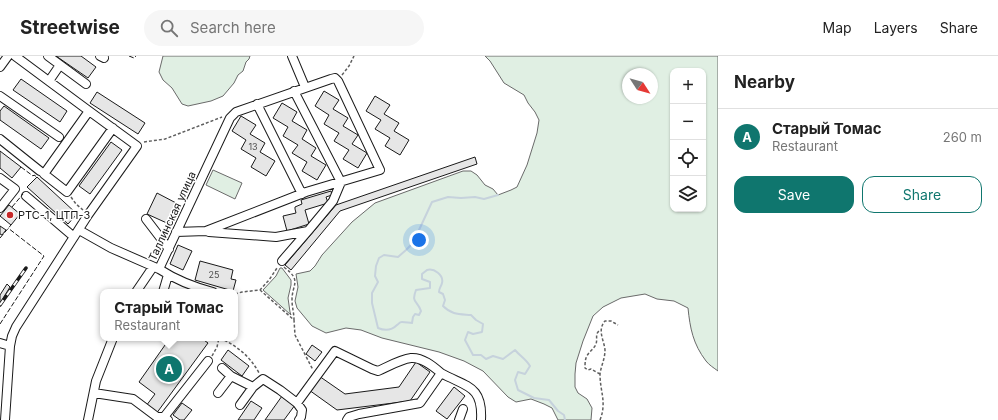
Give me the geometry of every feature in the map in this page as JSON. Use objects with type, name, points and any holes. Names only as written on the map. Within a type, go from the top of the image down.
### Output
[{"type":"street","points":[[0,67],[8,56]]},
{"type":"street","points":[[5,420],[10,346],[16,327],[88,215],[137,146],[15,56]]},
{"type":"street","points":[[48,56],[86,84]]},
{"type":"street","points":[[292,56],[305,87]]},
{"type":"street","points":[[49,81],[60,65]]},
{"type":"street","points":[[206,232],[302,194],[380,170],[338,81],[335,78],[305,87],[236,112]]},
{"type":"street","points":[[294,91],[341,182]]},
{"type":"street","points":[[0,96],[58,137]]},
{"type":"street","points":[[257,104],[302,194]]},
{"type":"street","points":[[42,172],[86,109]]},
{"type":"street","name":"Таллинская улица","points":[[79,230],[111,248],[156,268],[169,249],[230,118],[236,112]]},
{"type":"street","points":[[0,139],[67,192],[113,128]]},
{"type":"street","points":[[0,178],[15,189],[0,208]]},
{"type":"street","points":[[282,261],[333,201],[341,182]]},
{"type":"street","points":[[26,196],[74,237]]},
{"type":"street","points":[[146,218],[169,249]]},
{"type":"street","points":[[176,232],[206,232],[276,237],[308,231]]},
{"type":"street","points":[[141,289],[156,268],[193,289]]},
{"type":"street","points":[[164,289],[168,275]]},
{"type":"street","points":[[88,420],[96,381],[112,341]]},
{"type":"street","points":[[0,343],[10,346]]},
{"type":"street","points":[[296,403],[335,351],[378,371],[411,358],[431,365],[451,379],[468,386],[476,393],[482,413],[481,420]]},
{"type":"street","points":[[94,393],[133,399],[157,417],[166,418],[208,361]]},
{"type":"street","points":[[222,368],[231,376],[253,387]]},
{"type":"street","points":[[347,420],[349,417],[359,414],[420,403],[441,373]]},
{"type":"street","points":[[218,393],[231,376]]},
{"type":"street","points":[[240,405],[253,387],[263,379],[296,403],[302,410],[301,419]]},
{"type":"street","points":[[459,420],[463,409]]},
{"type":"path","points":[[338,81],[354,56]]},
{"type":"path","points":[[137,146],[145,141],[165,138],[236,112]]},
{"type":"path","points":[[67,192],[76,204],[88,215]]},
{"type":"path","points":[[238,293],[260,290],[282,261]]},
{"type":"path","points":[[282,261],[285,268],[294,276],[295,281],[292,299],[295,335],[316,376]]},
{"type":"path","points":[[260,290],[294,320]]},
{"type":"path","points":[[600,420],[604,410],[600,374],[605,352],[602,337],[602,324],[605,321],[611,321],[618,325]]},
{"type":"path","points":[[600,374],[591,369],[588,370],[585,368],[586,358],[596,345],[597,334],[602,330]]},
{"type":"path","points":[[208,361],[219,341]]},
{"type":"path","points":[[226,341],[245,353],[263,379]]},
{"type":"green space","points":[[163,56],[250,56],[243,71],[238,75],[234,83],[223,96],[211,101],[188,106],[182,104],[172,88],[163,80],[159,72]]},
{"type":"green space","points":[[485,56],[718,56],[718,371],[707,362],[695,342],[691,329],[688,308],[674,301],[657,299],[645,294],[621,298],[603,307],[593,316],[576,363],[575,387],[578,393],[587,399],[592,408],[591,420],[558,420],[552,408],[544,404],[531,399],[516,402],[508,397],[483,371],[464,361],[439,352],[382,338],[361,330],[346,328],[326,333],[312,326],[297,308],[295,301],[298,287],[296,274],[310,271],[322,255],[352,222],[375,203],[463,171],[471,171],[477,175],[485,185],[493,189],[498,195],[517,187],[527,165],[537,133],[539,120],[524,95],[504,83],[490,61]]},
{"type":"green space","points":[[213,170],[242,183],[235,199],[206,185]]},
{"type":"green space","points":[[280,268],[282,268],[291,280],[288,298],[291,315],[263,290],[276,276]]},
{"type":"building","points":[[56,56],[81,56],[96,67],[88,78]]},
{"type":"building","points":[[21,79],[67,111],[60,122],[13,90]]},
{"type":"building","points":[[324,91],[339,100],[333,109],[348,118],[343,126],[358,135],[352,144],[367,153],[358,168],[343,159],[349,150],[334,141],[339,133],[324,124],[329,115],[315,106]]},
{"type":"building","points":[[97,92],[145,123],[138,134],[90,103]]},
{"type":"building","points":[[375,96],[390,105],[384,114],[399,123],[394,131],[409,140],[400,155],[385,146],[390,138],[375,129],[381,120],[366,111]]},
{"type":"building","points":[[282,103],[297,112],[292,121],[307,130],[302,139],[316,148],[311,156],[326,165],[317,180],[302,171],[307,162],[292,153],[298,145],[283,136],[288,127],[273,118]]},
{"type":"building","points":[[4,106],[49,138],[41,149],[0,120],[0,111]]},
{"type":"building","points":[[241,116],[256,125],[250,134],[265,143],[260,152],[275,161],[266,176],[251,167],[256,158],[241,149],[246,140],[232,131]]},
{"type":"building","points":[[111,142],[122,150],[90,194],[79,186]]},
{"type":"building","points":[[0,151],[21,167],[12,178],[0,168]]},
{"type":"building","points":[[475,157],[477,164],[340,211],[291,270],[285,265],[336,205]]},
{"type":"building","points":[[37,177],[77,214],[68,224],[27,187]]},
{"type":"building","points":[[331,191],[332,195],[326,197],[328,203],[305,210],[309,224],[287,231],[283,216],[296,213],[295,207],[302,204],[301,200]]},
{"type":"building","points":[[157,193],[178,204],[169,224],[147,214]]},
{"type":"building","name":"РТС-1, ЦТП-3","points":[[9,205],[20,214],[11,225],[0,216]]},
{"type":"building","points":[[0,226],[6,230],[2,235],[0,234]]},
{"type":"building","points":[[178,245],[192,251],[183,270],[170,264]]},
{"type":"building","points":[[200,261],[233,270],[231,279],[236,280],[234,289],[226,289],[195,280]]},
{"type":"building","points":[[7,284],[10,287],[0,303],[0,295]]},
{"type":"building","points":[[168,341],[205,341],[208,343],[156,414],[146,406],[155,394],[139,382]]},
{"type":"building","points":[[312,345],[322,352],[315,361],[306,354]]},
{"type":"building","points":[[228,350],[249,366],[242,376],[221,360]]},
{"type":"building","points":[[416,362],[430,372],[410,401],[337,410],[309,390],[319,376],[345,394],[399,387]]},
{"type":"building","points":[[454,387],[465,396],[447,419],[436,411]]},
{"type":"building","points":[[282,396],[295,405],[284,420],[265,420]]},
{"type":"building","points":[[251,401],[262,408],[254,420],[238,420]]},
{"type":"building","points":[[182,403],[192,410],[184,420],[180,420],[173,415]]},
{"type":"waterway","points":[[498,195],[484,199],[475,197],[448,197],[432,202],[419,230],[417,239],[398,257],[384,255],[379,258],[375,276],[378,282],[372,293],[372,303],[378,328],[388,330],[401,322],[412,323],[415,314],[419,315],[421,311],[414,299],[416,290],[430,288],[430,282],[422,279],[422,274],[427,270],[433,270],[440,275],[442,280],[439,292],[443,294],[445,300],[443,306],[453,313],[471,315],[483,324],[482,332],[473,334],[468,332],[465,340],[473,355],[481,355],[486,359],[493,356],[503,359],[515,350],[527,361],[530,366],[525,374],[518,372],[515,380],[518,390],[534,398],[549,400],[558,411],[564,415],[565,420]]},
{"type":"railway","points":[[0,305],[26,268]]},
{"type":"fence","points":[[129,56],[134,58],[136,56]]},
{"type":"fence","points":[[21,167],[33,176],[34,175],[37,177]]},
{"type":"fence","points":[[12,207],[23,194]]},
{"type":"fence","points":[[0,238],[11,225]]},
{"type":"fence","points":[[0,324],[44,256],[8,228]]},
{"type":"place","name":"РТС-1, ЦТП-3","points":[[10,215]]},
{"type":"place","name":"Старый Томас","points":[[169,369]]}]
